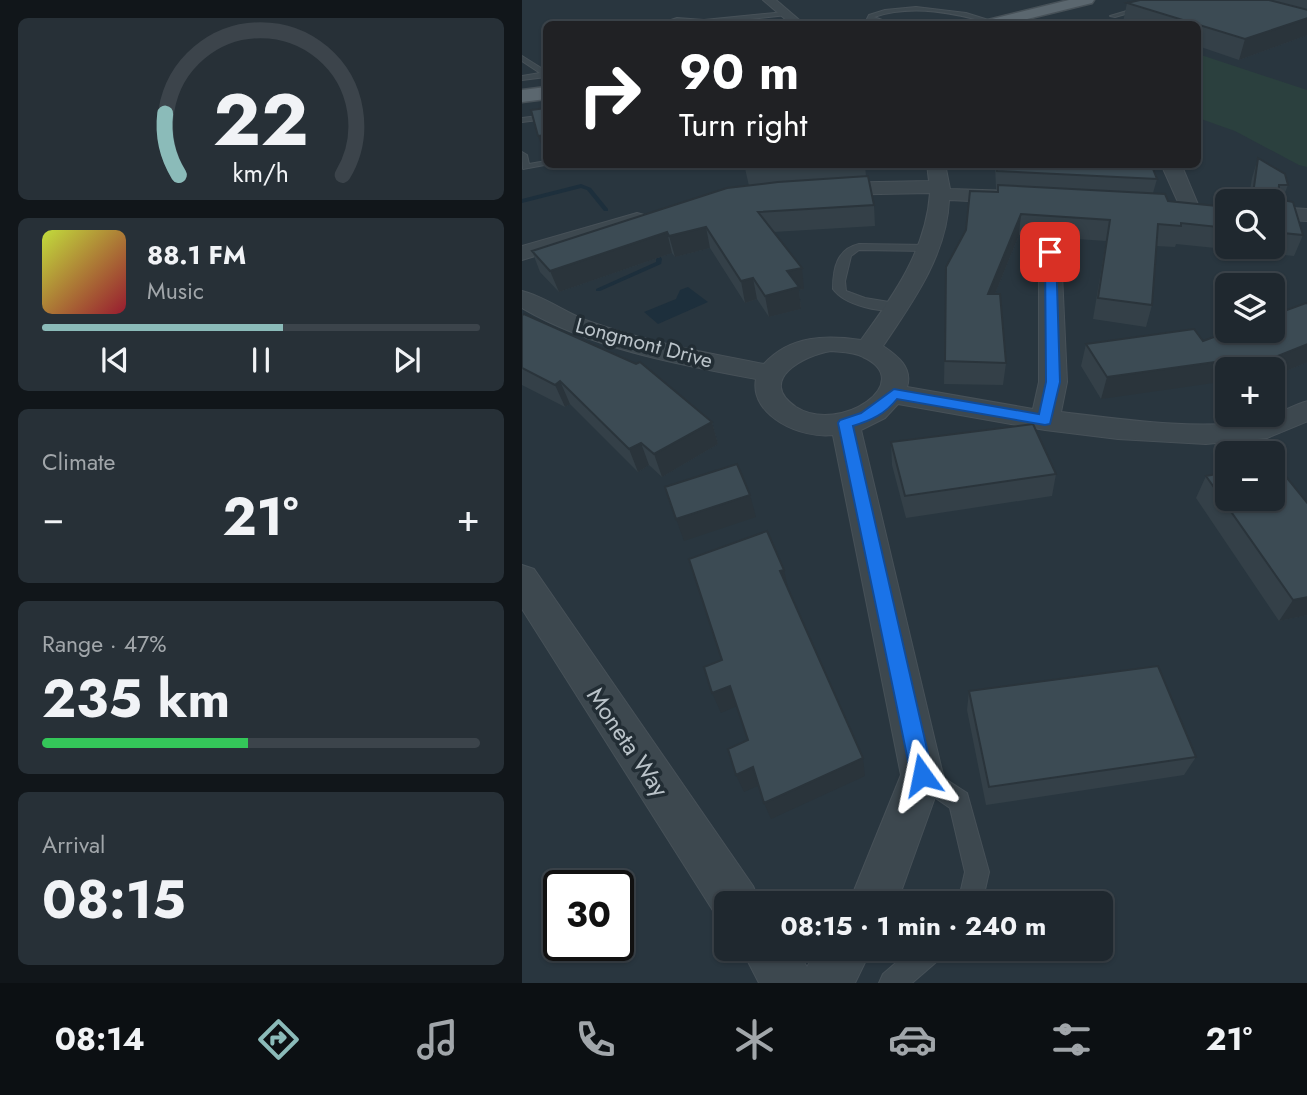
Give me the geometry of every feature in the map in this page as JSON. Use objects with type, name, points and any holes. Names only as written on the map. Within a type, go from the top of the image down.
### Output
[{"type":"main road","points":[[1004,21],[1087,0]]},
{"type":"main road","points":[[522,96],[543,93]]},
{"type":"street","points":[[769,0],[794,21]]},
{"type":"street","points":[[868,349],[915,280],[937,219],[940,190],[937,168]]},
{"type":"street","points":[[1174,168],[1189,207]]},
{"type":"street","points":[[807,190],[940,190],[1037,199]]},
{"type":"street","points":[[1162,205],[1215,208]]},
{"type":"street","points":[[522,253],[596,230],[662,214]]},
{"type":"street","points":[[1285,214],[1308,215]]},
{"type":"street","points":[[1045,420],[1053,382],[1050,252]]},
{"type":"street","name":"Longmont Drive","points":[[522,298],[549,315],[618,338],[771,373]]},
{"type":"street","points":[[841,344],[868,349],[883,357],[893,368],[897,380],[894,394],[867,417],[822,425],[800,421],[782,412],[771,400],[767,387],[771,373],[780,362],[812,346],[841,344]]},
{"type":"street","points":[[894,394],[1045,420],[1118,429],[1206,434],[1267,428],[1308,410]]},
{"type":"street","points":[[845,423],[922,775],[878,891]]},
{"type":"street","name":"Moneta Way","points":[[522,579],[728,891]]},
{"type":"street","points":[[774,961],[788,983]]},
{"type":"street","points":[[826,983],[839,961]]},
{"type":"lane","points":[[1114,16],[1171,0]]},
{"type":"lane","points":[[878,21],[870,19],[871,16],[885,12],[948,11],[982,21]]},
{"type":"lane","points":[[721,21],[785,14]]},
{"type":"lane","points":[[522,58],[543,72]]},
{"type":"lane","points":[[522,78],[543,74]]},
{"type":"lane","points":[[522,120],[543,117]]},
{"type":"lane","points":[[522,155],[526,167],[543,164]]},
{"type":"lane","points":[[897,307],[852,299],[842,294],[838,287],[845,255],[849,250],[859,247],[927,248]]},
{"type":"lane","points":[[922,775],[959,801],[977,872],[973,891]]},
{"type":"lane","points":[[892,983],[918,961]]},
{"type":"green space","points":[[1201,55],[1307,90],[1307,167],[1235,131],[1201,119]]},
{"type":"water","points":[[688,287],[708,302],[658,324],[644,312],[676,299],[680,290]]},
{"type":"building","points":[[1140,0],[1269,0],[1308,10],[1308,18],[1245,39],[1201,26],[1201,21],[1186,21],[1127,3]]},
{"type":"building","points":[[543,108],[543,135],[538,136],[531,110]]},
{"type":"building","points":[[1258,158],[1285,174],[1288,185],[1279,185],[1279,189],[1254,189]]},
{"type":"building","points":[[997,168],[1153,168],[1157,179],[997,171]]},
{"type":"building","points":[[868,176],[874,205],[758,212],[802,268],[787,271],[799,287],[765,296],[753,278],[741,281],[706,227],[669,236],[667,232],[550,271],[532,251],[727,188]]},
{"type":"building","points":[[998,185],[1165,194],[1168,201],[1215,206],[1215,227],[1158,224],[1152,305],[1098,298],[1110,220],[1021,214],[988,294],[1000,294],[1006,363],[945,361],[946,267],[966,230],[970,191],[998,192]]},
{"type":"building","points":[[1285,200],[1293,202],[1303,235],[1285,233]]},
{"type":"building","points":[[1308,304],[1308,344],[1275,357],[1215,357],[1215,362],[1107,377],[1086,344],[1194,329],[1203,341],[1215,337],[1215,343],[1285,343],[1285,311]]},
{"type":"building","points":[[524,314],[636,364],[640,362],[712,422],[654,454],[641,443],[629,449],[560,381],[555,385],[522,368]]},
{"type":"building","points":[[1033,424],[1056,474],[905,496],[891,442]]},
{"type":"building","points":[[737,464],[750,495],[676,519],[665,487]]},
{"type":"building","points":[[1215,474],[1215,489],[1206,476]]},
{"type":"building","points":[[1285,475],[1308,504],[1308,597],[1293,600],[1231,511],[1285,511]]},
{"type":"building","points":[[767,531],[784,570],[780,571],[863,758],[764,803],[753,767],[736,775],[728,749],[748,740],[730,686],[712,693],[704,667],[722,660],[689,559]]},
{"type":"building","points":[[1158,666],[1196,757],[989,787],[969,691]]},
{"type":"waterway","points":[[522,201],[581,186],[589,189],[606,210]]},
{"type":"waterway","points":[[598,290],[659,263],[652,249]]},
{"type":"route","points":[[922,775],[845,423],[867,417],[894,394],[1045,420],[1053,382],[1050,252]]}]
